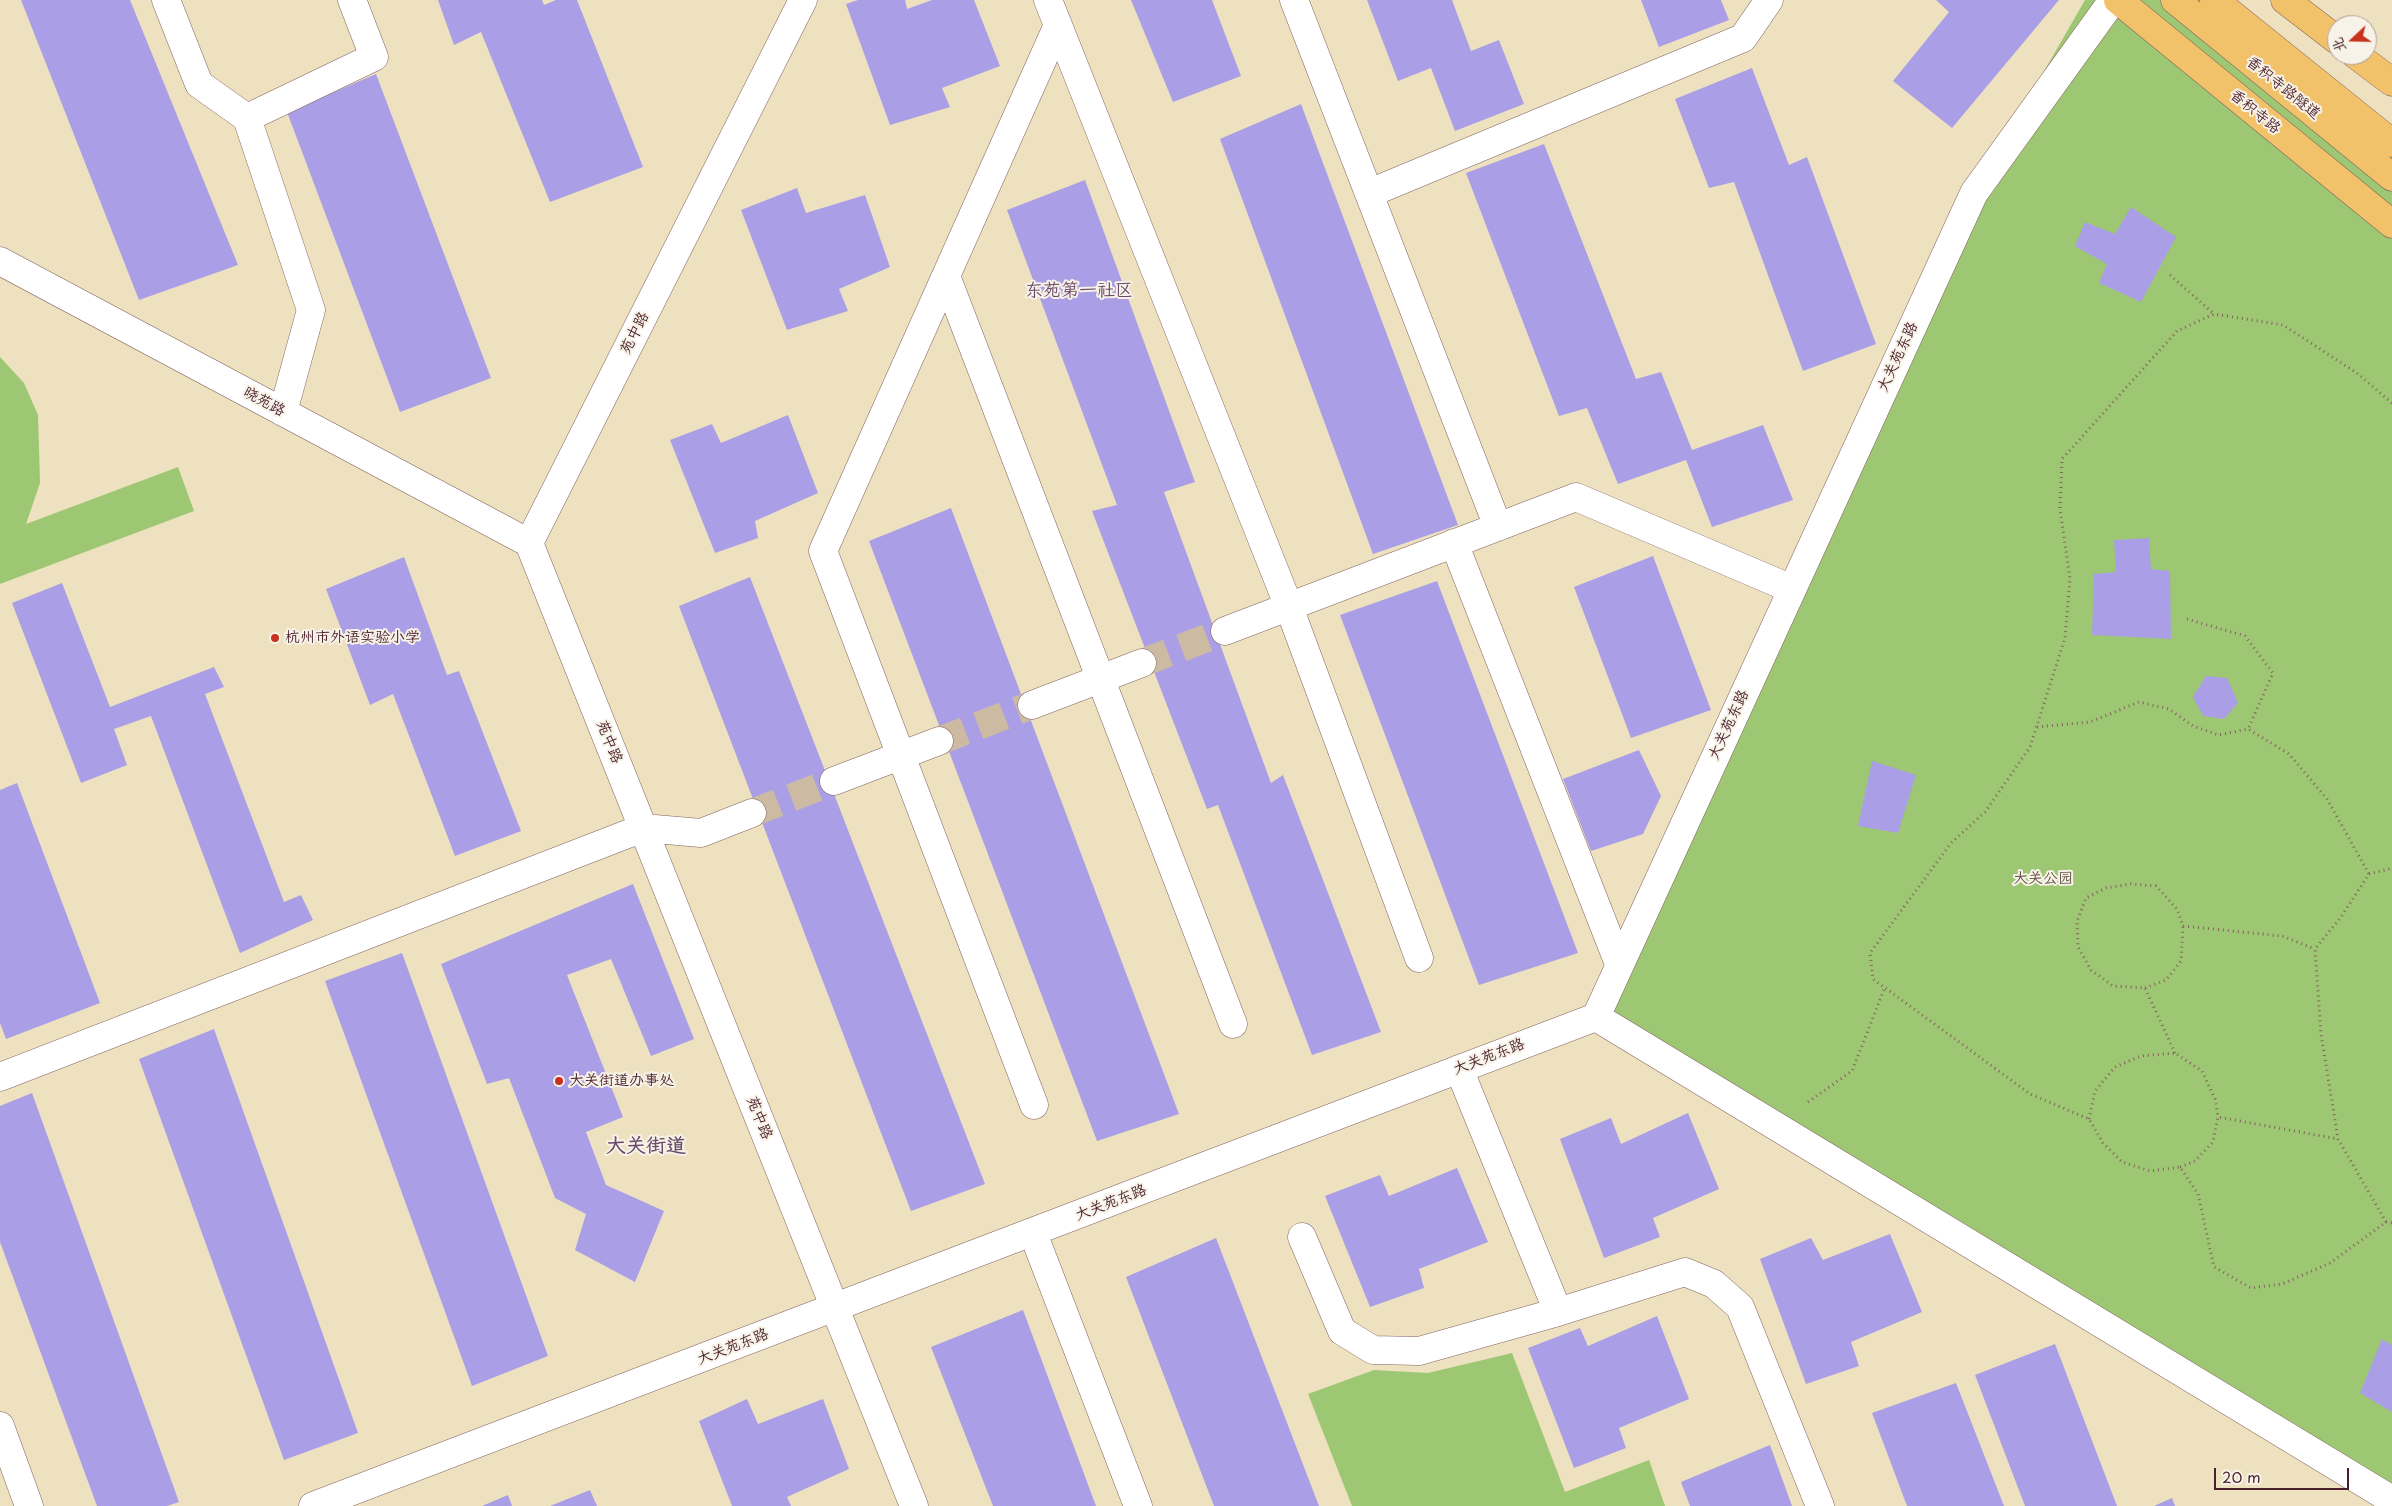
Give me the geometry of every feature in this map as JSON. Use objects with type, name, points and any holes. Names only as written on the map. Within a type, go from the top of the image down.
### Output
[{"type":"main road","name":"香积寺路","points":[[2118,0],[2392,224]]},
{"type":"main road","name":"香积寺路隧道","points":[[2174,0],[2392,177]]},
{"type":"main road","name":"香积寺路隧道","points":[[2214,0],[2392,143]]},
{"type":"main road","points":[[2290,2],[2327,32]]},
{"type":"main road","points":[[2369,65],[2392,82]]},
{"type":"street","points":[[166,0],[199,84],[247,118],[311,310],[283,412]]},
{"type":"street","points":[[247,118],[374,57],[352,0]]},
{"type":"street","name":"苑中路","points":[[803,0],[529,543],[836,1308],[907,1504]]},
{"type":"street","points":[[1048,0],[1289,607],[1419,958]]},
{"type":"street","points":[[1294,0],[1498,527]]},
{"type":"street","points":[[1370,194],[1743,38],[1769,0]]},
{"type":"street","name":"大关苑东路","points":[[313,1506],[836,1308],[1596,1016],[1974,193],[2113,0]]},
{"type":"street","points":[[1034,1105],[823,551],[1058,25]]},
{"type":"street","name":"晓苑路","points":[[0,261],[529,543]]},
{"type":"street","points":[[946,276],[1102,678],[1233,1024]]},
{"type":"street","points":[[1225,631],[1576,497],[1792,589]]},
{"type":"street","points":[[1454,543],[1619,964]]},
{"type":"street","points":[[1032,705],[1142,663]]},
{"type":"street","points":[[834,781],[939,741]]},
{"type":"street","points":[[0,1077],[643,828],[701,832],[752,813]]},
{"type":"street","points":[[1596,1016],[2392,1500]]},
{"type":"street","points":[[1459,1069],[1558,1312]]},
{"type":"street","points":[[1033,1232],[1138,1506]]},
{"type":"street","points":[[1302,1237],[1342,1331],[1372,1350],[1419,1351],[1558,1312],[1685,1272],[1714,1284],[1740,1307],[1820,1506]]},
{"type":"street","points":[[0,1426],[29,1506]]},
{"type":"path","points":[[2170,275],[2214,314],[2283,326],[2357,373],[2392,403]]},
{"type":"path","points":[[2145,988],[2175,1053],[2202,1071],[2215,1099],[2218,1117],[2213,1142],[2195,1161],[2180,1167],[2150,1171],[2122,1162],[2103,1143],[2089,1119],[2030,1094],[1873,979],[1870,953],[1951,843],[1985,812],[2030,747],[2065,638],[2070,579],[2060,509],[2062,459],[2177,331],[2214,314]]},
{"type":"path","points":[[2186,619],[2245,636],[2273,673],[2248,729]]},
{"type":"path","points":[[2037,727],[2090,722],[2140,702],[2169,709],[2192,726],[2218,735],[2248,729],[2289,754],[2327,800],[2369,874]]},
{"type":"path","points":[[2386,1222],[2338,1139],[2321,1034],[2315,949],[2341,917],[2369,874],[2392,868]]},
{"type":"path","points":[[2131,884],[2156,886],[2177,909],[2183,926],[2181,961],[2166,980],[2145,988],[2113,986],[2091,970],[2078,947],[2077,921],[2086,898],[2106,888],[2131,884]]},
{"type":"path","points":[[2183,926],[2282,936],[2315,949]]},
{"type":"path","points":[[1774,1125],[1852,1070],[1885,987]]},
{"type":"path","points":[[2089,1119],[2095,1091],[2115,1067],[2141,1056],[2175,1053]]},
{"type":"path","points":[[2218,1117],[2338,1139]]},
{"type":"path","points":[[2180,1167],[2198,1194],[2214,1267],[2251,1288],[2282,1284],[2330,1263],[2386,1222],[2392,1222]]},
{"type":"green space","name":"大关公园","points":[[2085,0],[2211,0],[2392,156],[2392,1500],[1596,1017],[1974,193]]},
{"type":"green space","points":[[0,357],[24,383],[38,415],[40,483],[26,524],[178,467],[194,511],[0,584]]},
{"type":"green space","points":[[1512,1353],[1565,1492],[1649,1460],[1665,1506],[1352,1506],[1308,1394],[1374,1370],[1428,1373]]},
{"type":"building","points":[[21,0],[130,0],[238,265],[139,300]]},
{"type":"building","points":[[438,0],[542,0],[544,5],[556,0],[577,0],[643,167],[550,202],[481,32],[454,45]]},
{"type":"building","points":[[858,0],[905,0],[907,9],[932,0],[974,0],[1000,66],[942,88],[950,107],[890,125],[846,4]]},
{"type":"building","points":[[1131,0],[1212,0],[1241,76],[1173,102]]},
{"type":"building","points":[[1367,0],[1452,0],[1471,51],[1499,40],[1524,104],[1455,131],[1431,68],[1398,81]]},
{"type":"building","points":[[1641,0],[1721,0],[1729,20],[1659,47]]},
{"type":"building","points":[[1936,0],[2059,0],[1952,128],[1893,81],[1949,12]]},
{"type":"building","points":[[1752,68],[1789,165],[1807,157],[1876,344],[1803,371],[1734,182],[1709,188],[1675,99]]},
{"type":"building","points":[[376,74],[491,378],[400,412],[287,112]]},
{"type":"building","points":[[1301,104],[1458,525],[1373,554],[1220,139]]},
{"type":"building","points":[[1544,144],[1636,379],[1661,372],[1692,450],[1763,425],[1793,500],[1712,527],[1686,460],[1618,484],[1587,408],[1559,416],[1466,173]]},
{"type":"building","points":[[1085,180],[1195,482],[1164,492],[1271,783],[1283,775],[1381,1032],[1312,1055],[1218,805],[1207,809],[1092,511],[1117,505],[1007,210]]},
{"type":"building","points":[[797,188],[806,213],[865,195],[890,267],[839,289],[848,311],[787,330],[741,210]]},
{"type":"building","points":[[2131,207],[2176,237],[2141,302],[2099,283],[2107,264],[2075,246],[2085,222],[2115,234]]},
{"type":"building","points":[[788,415],[818,493],[755,521],[758,538],[715,553],[670,440],[712,424],[721,443]]},
{"type":"building","points":[[951,508],[1179,1114],[1097,1141],[869,541]]},
{"type":"building","points":[[2149,538],[2151,569],[2170,571],[2171,639],[2092,635],[2094,574],[2116,572],[2114,540]]},
{"type":"building","points":[[1653,556],[1711,710],[1631,738],[1574,587]]},
{"type":"building","points":[[404,557],[447,675],[459,671],[521,831],[455,856],[393,694],[370,705],[326,589]]},
{"type":"building","points":[[750,577],[985,1184],[911,1211],[679,606]]},
{"type":"building","points":[[1437,581],[1578,953],[1479,985],[1340,615]]},
{"type":"building","points":[[62,583],[110,707],[214,667],[224,687],[205,694],[284,902],[301,895],[313,920],[240,953],[151,716],[114,729],[127,765],[81,783],[12,603]]},
{"type":"building","points":[[2206,676],[2227,678],[2238,703],[2224,719],[2203,716],[2193,697]]},
{"type":"building","points":[[1639,750],[1661,796],[1643,834],[1591,851],[1563,779]]},
{"type":"building","points":[[1872,761],[1916,775],[1898,833],[1858,826]]},
{"type":"building","points":[[17,783],[100,1003],[6,1039],[0,1023],[0,790]]},
{"type":"building","name":"大关街道办事处","points":[[633,884],[694,1039],[651,1056],[611,959],[567,975],[623,1117],[586,1132],[606,1185],[664,1211],[635,1282],[575,1250],[586,1214],[555,1198],[509,1078],[487,1084],[441,964]]},
{"type":"building","points":[[402,953],[548,1356],[472,1386],[325,981]]},
{"type":"building","points":[[214,1029],[358,1433],[284,1460],[139,1059]]},
{"type":"building","points":[[32,1093],[179,1502],[167,1506],[97,1506],[0,1242],[0,1106]]},
{"type":"building","points":[[1688,1113],[1719,1189],[1653,1218],[1660,1237],[1604,1258],[1560,1139],[1611,1118],[1621,1144]]},
{"type":"building","points":[[1457,1168],[1488,1242],[1419,1269],[1424,1288],[1370,1307],[1325,1196],[1380,1175],[1389,1196]]},
{"type":"building","points":[[1890,1234],[1922,1312],[1851,1342],[1859,1366],[1806,1384],[1760,1259],[1811,1238],[1823,1260]]},
{"type":"building","points":[[1216,1238],[1319,1506],[1214,1506],[1126,1277]]},
{"type":"building","points":[[1023,1310],[1096,1506],[993,1506],[931,1347]]},
{"type":"building","points":[[1657,1316],[1689,1399],[1619,1428],[1626,1448],[1574,1468],[1528,1348],[1580,1328],[1588,1346]]},
{"type":"building","points":[[2382,1339],[2392,1345],[2392,1412],[2360,1393]]},
{"type":"building","points":[[2055,1344],[2117,1506],[2025,1506],[1975,1375]]},
{"type":"building","points":[[1956,1383],[2004,1506],[1907,1506],[1872,1413]]},
{"type":"building","points":[[747,1399],[758,1424],[823,1399],[849,1469],[787,1497],[791,1506],[732,1506],[699,1421]]},
{"type":"building","points":[[1770,1445],[1792,1506],[1690,1506],[1681,1482]]},
{"type":"building","points":[[590,1490],[597,1506],[550,1506]]},
{"type":"building","points":[[508,1495],[512,1506],[482,1506]]},
{"type":"building","points":[[2172,1498],[2175,1506],[2154,1506]]},
{"type":"tunnel","points":[[1142,663],[1225,631]]},
{"type":"tunnel","points":[[939,741],[1032,705]]},
{"type":"tunnel","points":[[752,813],[834,781]]},
{"type":"place","name":"杭州市外语实验小学","points":[[275,638]]},
{"type":"place","name":"大关街道办事处","points":[[559,1081]]},
{"type":"district","name":"东苑第一社区","points":[[1079,291]]},
{"type":"district","name":"大关街道","points":[[646,1146]]}]
